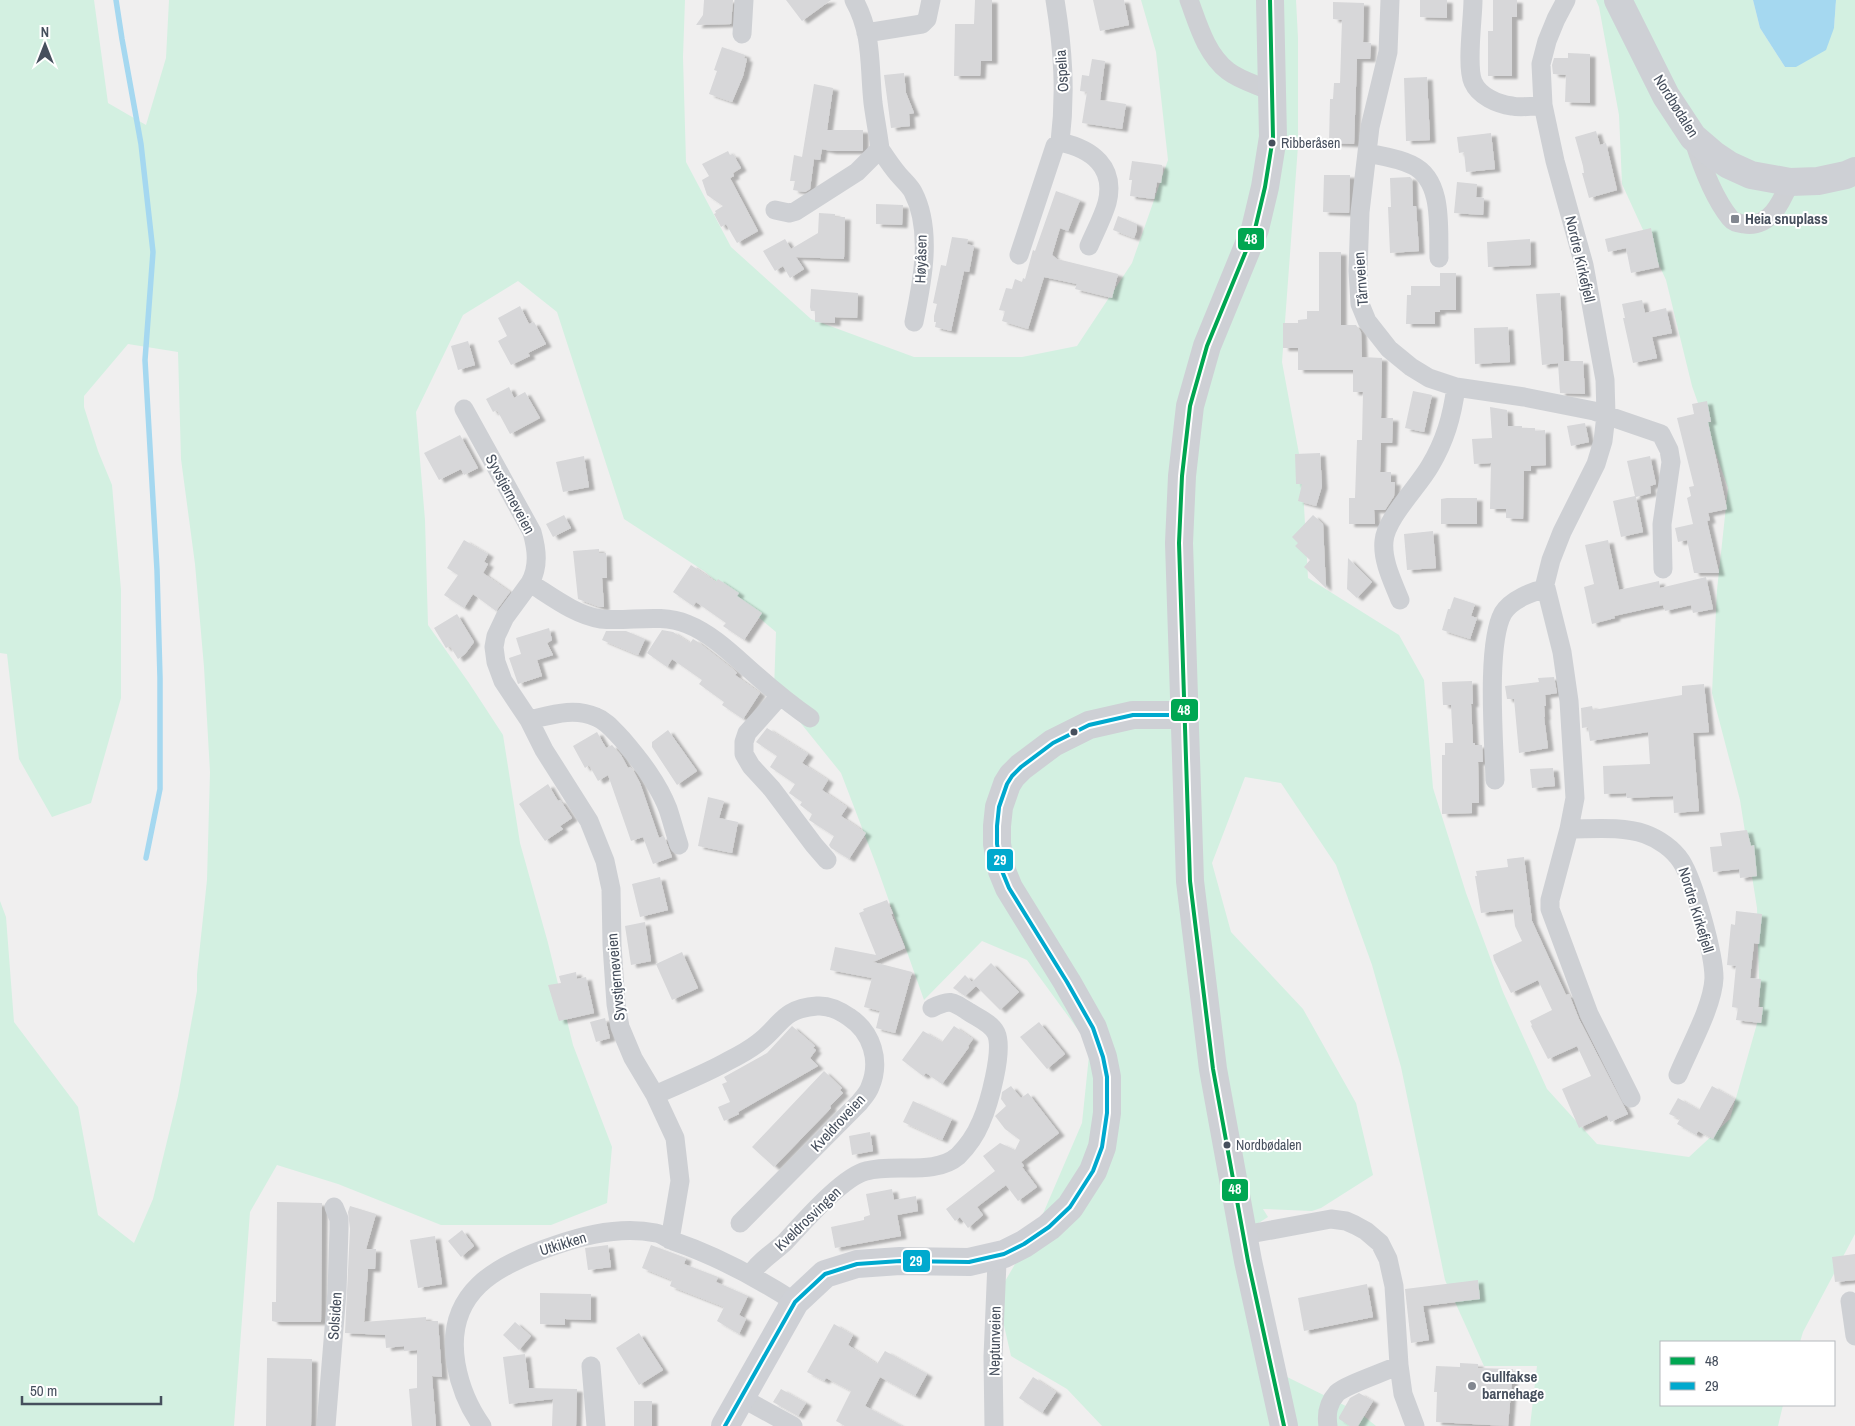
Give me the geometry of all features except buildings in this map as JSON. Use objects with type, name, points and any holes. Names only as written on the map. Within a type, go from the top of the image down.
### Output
[{"type":"street","points":[[742,34],[744,0]]},
{"type":"street","name":"Høyåsen","points":[[854,0],[870,49],[873,102],[880,149],[888,163],[913,191],[919,209],[925,242],[922,280],[914,322]]},
{"type":"street","points":[[866,33],[922,24],[928,19],[931,0]]},
{"type":"street","name":"Ospelia","points":[[1019,255],[1055,146],[1060,142],[1064,108],[1064,79],[1055,0]]},
{"type":"street","points":[[1189,0],[1203,37],[1212,53],[1228,71],[1266,89],[1272,89]]},
{"type":"street","points":[[1270,0],[1273,138],[1265,187],[1255,229],[1208,346],[1190,406],[1182,476],[1179,543],[1190,881],[1194,921],[1214,1069],[1248,1261],[1284,1426]]},
{"type":"street","name":"Tårnveien","points":[[1390,0],[1388,52],[1370,127],[1360,212],[1358,271],[1360,304],[1367,321],[1389,349],[1411,367],[1429,378],[1456,387],[1524,397],[1606,415]]},
{"type":"street","points":[[1473,0],[1470,66],[1473,82],[1484,95],[1498,103],[1512,106],[1543,105]]},
{"type":"street","name":"Nordre Kirkefjell","points":[[1566,0],[1546,41],[1541,64],[1543,105],[1555,161],[1584,265],[1605,380],[1606,415],[1603,441],[1596,464],[1562,532],[1551,560],[1545,584],[1562,652],[1569,701],[1575,798],[1569,829],[1550,900],[1550,909],[1589,1014],[1631,1098]]},
{"type":"street","name":"Nordbødalen","points":[[1618,0],[1666,96],[1693,137],[1729,165],[1750,175],[1790,182],[1818,181],[1850,173]]},
{"type":"street","points":[[1693,137],[1702,166],[1721,204],[1736,223],[1750,225],[1767,220],[1784,197],[1790,182]]},
{"type":"street","points":[[1060,142],[1084,150],[1096,158],[1104,167],[1109,178],[1107,202],[1089,246]]},
{"type":"street","points":[[775,210],[789,213],[796,211],[857,172],[880,149]]},
{"type":"street","points":[[1367,153],[1412,165],[1424,172],[1431,184],[1436,201],[1439,258]]},
{"type":"street","points":[[1400,600],[1387,564],[1384,541],[1389,524],[1429,468],[1442,446],[1447,434],[1456,387]]},
{"type":"street","name":"Syvstjerneveien","points":[[464,409],[532,532],[537,551],[535,573],[530,583],[505,617],[496,636],[494,647],[496,662],[503,681],[529,720],[544,750],[589,821],[605,861],[610,889],[616,1004],[620,1027],[633,1058],[655,1095],[675,1138],[680,1181],[670,1240]]},
{"type":"street","points":[[1606,415],[1661,434],[1669,450],[1671,462],[1662,524],[1663,569]]},
{"type":"street","points":[[530,583],[575,610],[598,618],[630,620],[666,618],[686,623],[723,646],[780,696],[810,718]]},
{"type":"street","points":[[1495,780],[1493,696],[1496,632],[1503,613],[1510,605],[1538,590],[1546,588]]},
{"type":"street","points":[[780,696],[747,733],[744,742],[744,754],[751,766],[772,789],[814,846],[827,860]]},
{"type":"street","points":[[529,720],[558,712],[583,713],[597,717],[609,725],[639,759],[660,792],[668,808],[679,846]]},
{"type":"street","points":[[725,1426],[794,1302],[824,1274],[857,1264],[900,1261],[970,1262],[1004,1254],[1049,1228],[1070,1207],[1093,1171],[1102,1147],[1107,1113],[1107,1077],[1103,1057],[1093,1028],[1009,888],[1002,871],[997,844],[1000,807],[1007,784],[1021,767],[1053,743],[1089,725],[1133,716],[1184,715]]},
{"type":"street","name":"Nordre Kirkefjell","points":[[1569,829],[1620,830],[1645,834],[1667,845],[1681,861],[1688,874],[1709,944],[1714,978],[1712,991],[1703,1017],[1678,1075]]},
{"type":"street","name":"Kveldrosvingen","points":[[751,1274],[837,1189],[863,1171],[879,1168],[938,1166],[956,1158],[968,1146],[982,1121],[997,1066],[999,1046],[995,1033],[986,1023],[965,1009],[952,1002],[945,1002],[932,1008]]},
{"type":"street","name":"Kveldroveien","points":[[655,1095],[727,1062],[759,1043],[784,1017],[795,1011],[817,1006],[829,1007],[842,1012],[860,1024],[872,1042],[875,1062],[870,1088],[859,1103],[740,1223]]},
{"type":"street","name":"Solsiden","points":[[326,1426],[339,1238],[339,1219],[334,1206]]},
{"type":"street","points":[[1244,1235],[1331,1219],[1346,1221],[1366,1231],[1380,1243],[1388,1259],[1394,1286],[1399,1365],[1403,1394],[1415,1426]]},
{"type":"street","name":"Utkikken","points":[[482,1426],[463,1391],[458,1377],[454,1349],[455,1324],[463,1303],[480,1283],[495,1271],[525,1256],[583,1236],[622,1231],[657,1233],[670,1240],[698,1249],[751,1274],[794,1302]]},
{"type":"street","name":"Neptunveien","points":[[994,1426],[993,1357],[996,1256]]},
{"type":"street","points":[[1850,1301],[1855,1336]]},
{"type":"street","points":[[1328,1426],[1326,1416],[1330,1403],[1338,1392],[1399,1365]]},
{"type":"street","points":[[592,1366],[596,1426]]},
{"type":"street","points":[[742,1398],[793,1426]]},
{"type":"green space","points":[[0,0],[94,0],[108,103],[146,125],[166,58],[169,0],[685,0],[683,57],[686,162],[731,247],[811,319],[914,357],[1022,357],[1077,346],[1132,263],[1168,160],[1156,52],[1141,0],[1296,0],[1298,146],[1282,362],[1302,470],[1308,578],[1399,635],[1424,680],[1433,788],[1466,893],[1503,992],[1547,1089],[1597,1144],[1689,1157],[1730,1119],[1760,1013],[1757,908],[1740,800],[1712,693],[1717,590],[1728,488],[1692,386],[1666,280],[1622,184],[1619,115],[1599,7],[1596,0],[1753,0],[1760,28],[1785,67],[1834,28],[1836,0],[1855,0],[1855,1234],[1803,1332],[1800,1341],[1660,1341],[1660,1406],[1783,1406],[1778,1426],[1530,1426],[1537,1366],[1484,1366],[1445,1280],[1401,1067],[1372,965],[1336,865],[1281,783],[1245,777],[1212,863],[1231,932],[1303,1009],[1356,1103],[1373,1175],[1321,1208],[1312,1211],[1263,1209],[1268,1217],[1246,1231],[1277,1372],[1360,1413],[1376,1426],[1102,1426],[1067,1389],[1011,1356],[997,1295],[1039,1223],[1082,1123],[1090,1046],[1027,960],[982,941],[924,1000],[877,867],[841,773],[774,690],[776,632],[704,571],[624,519],[557,312],[518,281],[463,315],[416,412],[425,520],[428,625],[503,735],[520,843],[548,943],[573,1045],[612,1147],[607,1203],[551,1225],[441,1225],[338,1184],[277,1165],[250,1212],[234,1426],[0,1426],[0,901],[6,917],[14,1022],[78,1107],[98,1215],[134,1243],[153,1199],[178,1096],[197,991],[197,974],[207,880],[210,772],[204,667],[195,564],[181,459],[178,352],[128,344],[84,396],[84,407],[98,451],[112,485],[121,590],[121,698],[91,803],[52,817],[19,759],[7,654],[0,653]]},
{"type":"water","points":[[1753,0],[1836,0],[1834,28],[1826,50],[1796,67],[1785,67],[1760,28]]},
{"type":"waterway","points":[[116,0],[141,144],[153,252],[145,360],[157,570],[160,678],[160,789],[146,858]]},
{"type":"transit line","name":"48","points":[[1270,0],[1273,137],[1265,187],[1255,229],[1207,346],[1190,406],[1182,476],[1179,543],[1190,881],[1213,1069],[1248,1261],[1284,1426]]},
{"type":"transit line","name":"29","points":[[725,1426],[795,1302],[825,1274],[857,1264],[900,1261],[969,1262],[1004,1254],[1024,1244],[1049,1227],[1070,1207],[1093,1171],[1102,1147],[1107,1113],[1107,1077],[1103,1057],[1093,1028],[1009,888],[1002,871],[997,844],[999,807],[1007,784],[1021,767],[1053,743],[1089,725],[1133,715],[1184,715]]},
{"type":"place","name":"Ribberåsen","points":[[1272,143]]},
{"type":"place","name":"Heia snuplass","points":[[1735,219]]},
{"type":"place","name":"Nordbødalen","points":[[1227,1145]]},
{"type":"place","name":"Gullfakse barnehage","points":[[1472,1386]]}]
